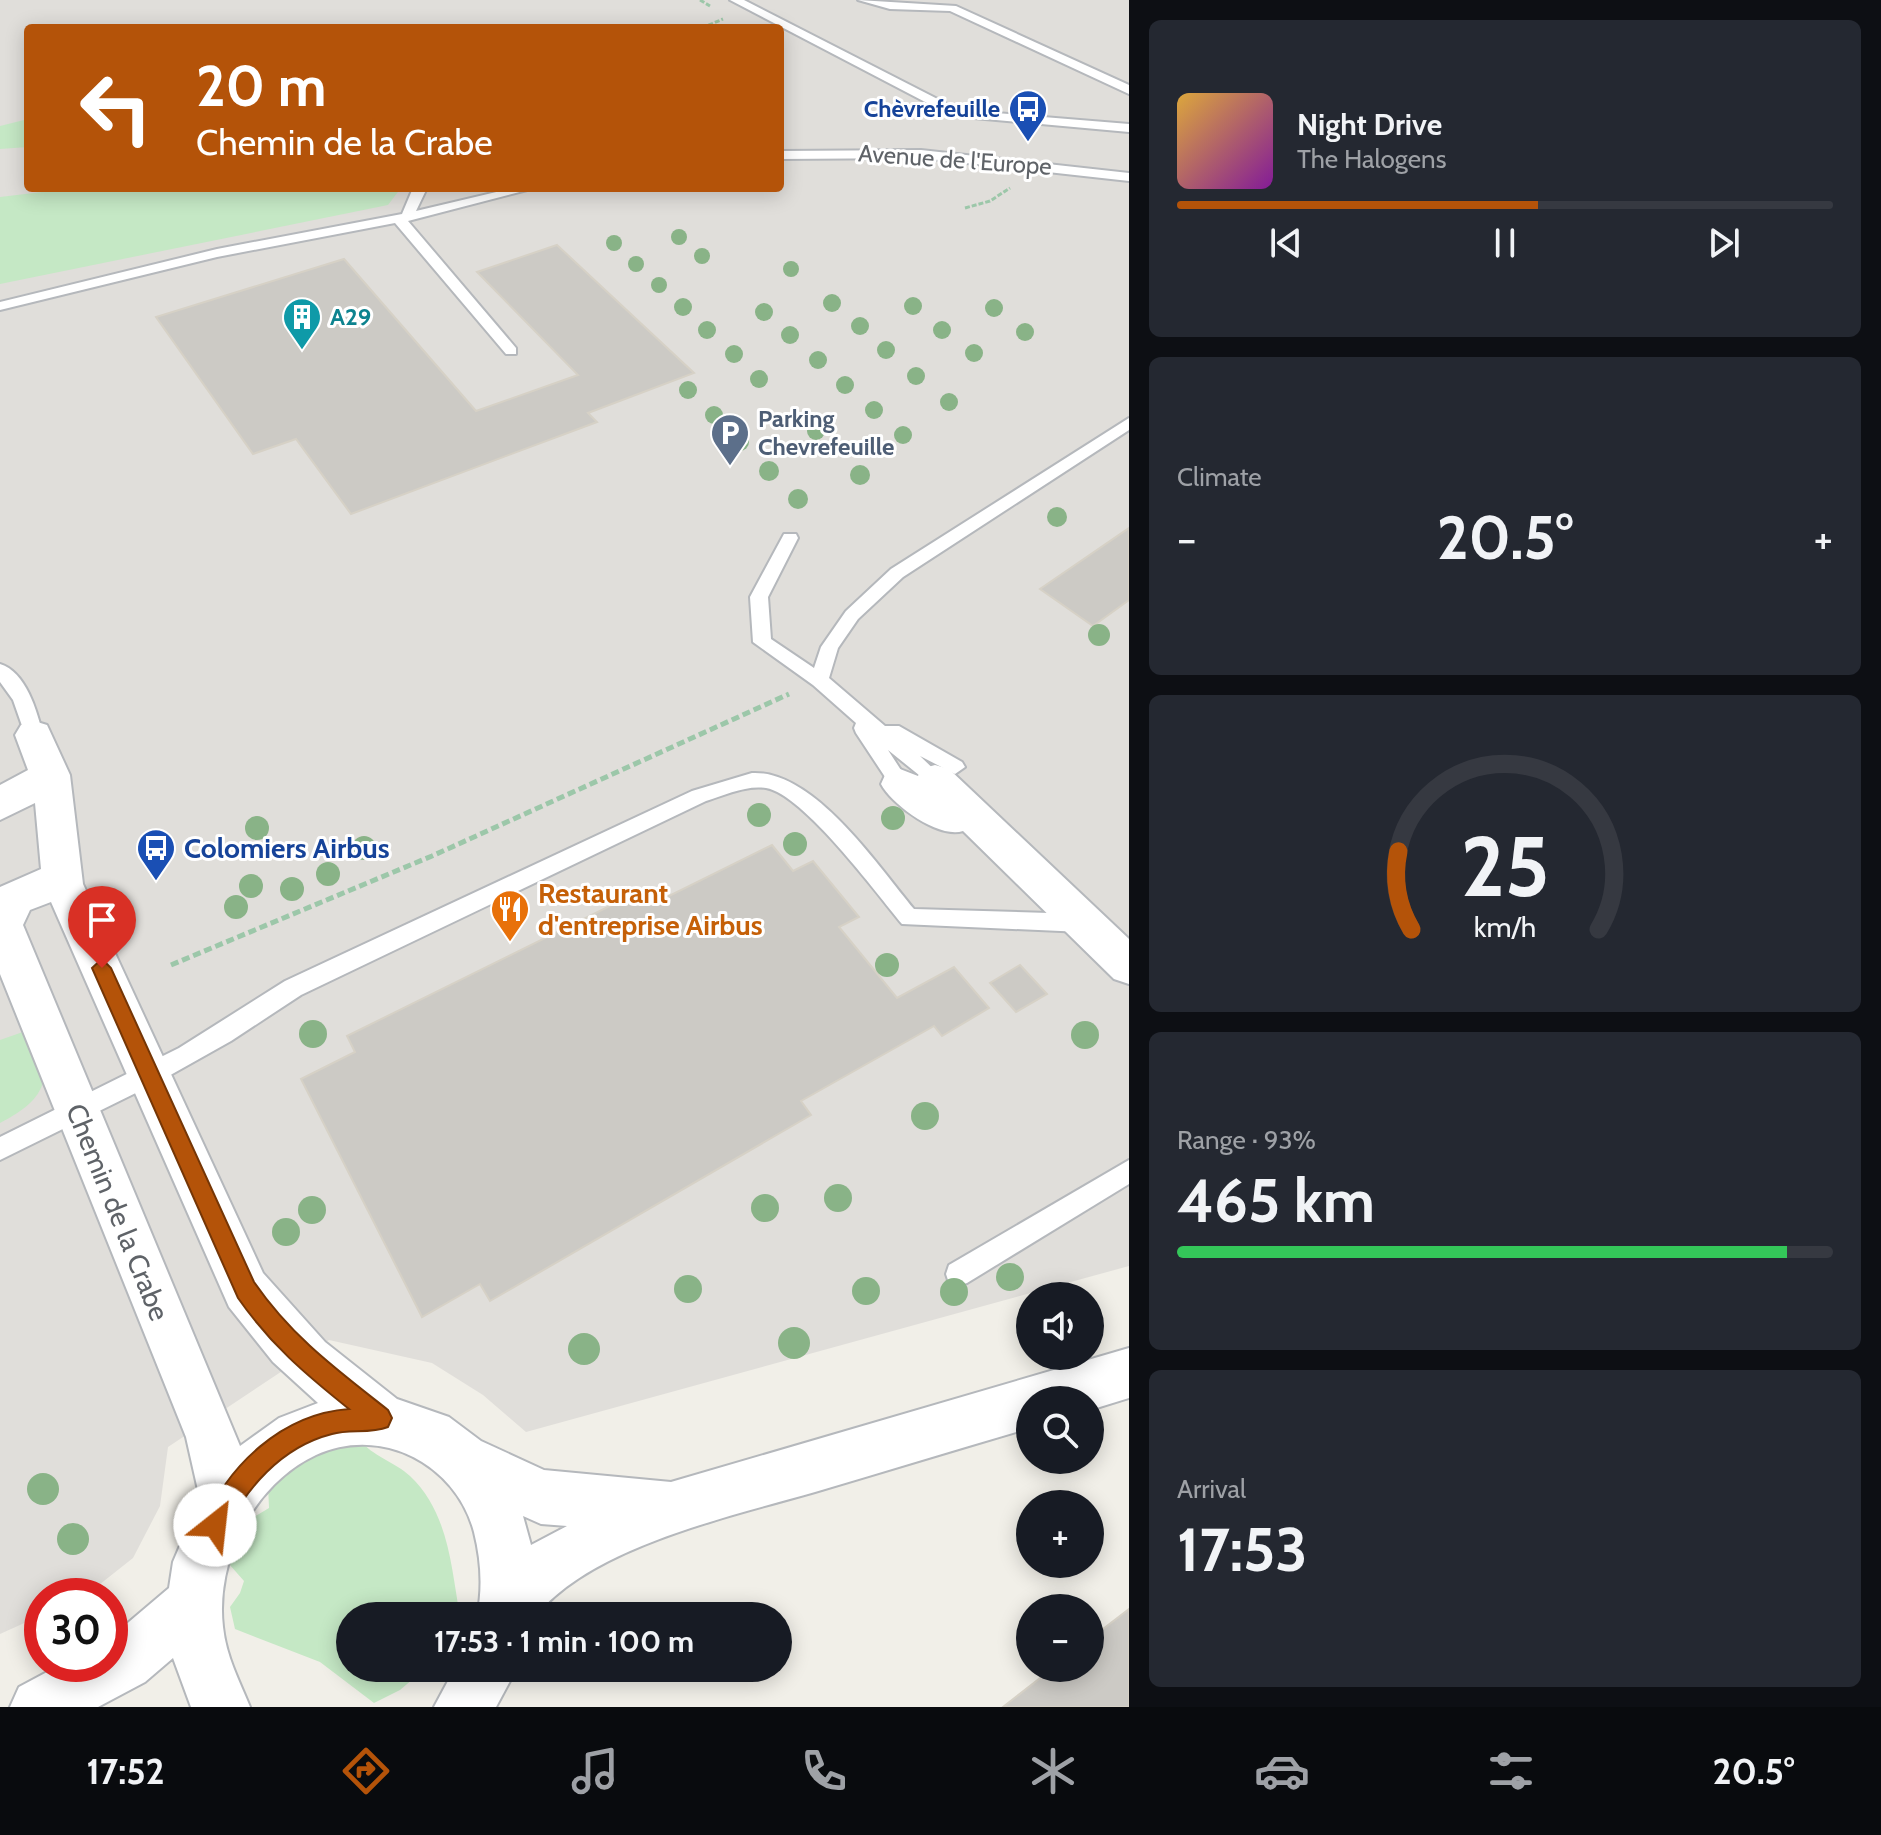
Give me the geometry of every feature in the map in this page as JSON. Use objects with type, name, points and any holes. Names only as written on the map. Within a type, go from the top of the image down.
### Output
[{"type":"street","points":[[34,735],[56,794],[60,868],[246,1290],[272,1327],[300,1355],[380,1418],[434,1435],[466,1461],[541,1497],[677,1506]]},
{"type":"street","points":[[0,804],[51,775]]},
{"type":"street","points":[[930,777],[1040,877],[1129,966]]},
{"type":"street","points":[[930,777],[1040,877]]},
{"type":"street","points":[[0,879],[60,868]]},
{"type":"street","name":"Chemin de la Crabe","points":[[60,868],[41,886],[15,898],[1,923],[185,1378],[211,1433],[227,1501]]},
{"type":"street","points":[[1084,1386],[1129,1373]]},
{"type":"street","points":[[513,1602],[534,1574],[592,1542],[677,1506],[1016,1406]]},
{"type":"street","points":[[218,1706],[199,1657],[194,1603],[204,1550],[227,1501],[253,1467],[286,1441],[332,1422],[380,1418]]},
{"type":"street","points":[[466,1461],[489,1495],[506,1547],[506,1602]]},
{"type":"street","points":[[39,1707],[125,1662],[194,1603]]},
{"type":"lane","points":[[736,0],[783,24]]},
{"type":"lane","points":[[864,0],[890,6],[952,8],[1129,90]]},
{"type":"lane","points":[[784,25],[956,113],[1129,128]]},
{"type":"lane","name":"Avenue de l'Europe","points":[[784,155],[921,154],[1129,177]]},
{"type":"lane","points":[[402,216],[417,192]]},
{"type":"lane","points":[[0,297],[510,192]]},
{"type":"lane","points":[[402,216],[511,351]]},
{"type":"lane","points":[[0,306],[217,253]]},
{"type":"lane","points":[[819,680],[830,647],[852,615],[897,573],[1129,423]]},
{"type":"lane","points":[[790,538],[759,597],[762,642],[819,680],[930,777]]},
{"type":"lane","points":[[0,671],[12,682],[27,706],[34,735]]},
{"type":"lane","points":[[850,707],[930,777]]},
{"type":"lane","points":[[0,1149],[79,1112],[244,1023],[293,988],[699,796],[741,782],[774,781],[800,794],[909,918],[1087,923]]},
{"type":"lane","points":[[958,1274],[1129,1171]]},
{"type":"path","points":[[711,24],[730,16]]},
{"type":"path","points":[[171,965],[432,856],[819,680]]},
{"type":"shaded area","points":[[0,0],[1129,0],[1129,1266],[1071,1282],[1016,1282],[1016,1297],[526,1432],[483,1395],[432,1363],[329,1340],[168,1447],[160,1506],[133,1558],[108,1578],[24,1578],[24,1623],[0,1634]]},
{"type":"green space","points":[[24,120],[24,147],[0,149],[0,126]]},
{"type":"green space","points":[[42,192],[398,192],[388,205],[0,284],[0,197]]},
{"type":"green space","points":[[37,1027],[44,1059],[42,1084],[29,1104],[0,1123],[0,1040]]},
{"type":"green space","points":[[360,1440],[410,1476],[423,1491],[441,1524],[458,1602],[336,1602],[336,1674],[320,1662],[235,1629],[230,1607],[244,1581],[229,1564],[241,1525],[269,1508],[268,1484],[311,1450]]},
{"type":"green space","points":[[346,1682],[409,1682],[400,1690],[374,1703]]},
{"type":"building","points":[[557,245],[694,373],[588,413],[597,422],[351,514],[296,439],[253,454],[156,317],[344,259],[476,411],[578,375],[477,272]]},
{"type":"building","points":[[1129,528],[1129,600],[1093,626],[1040,589]]},
{"type":"building","points":[[772,845],[793,871],[813,861],[859,917],[839,927],[897,998],[954,967],[989,1008],[942,1036],[934,1026],[801,1101],[811,1115],[490,1301],[480,1284],[422,1317],[301,1079],[355,1052],[347,1036],[642,890],[653,904]]},
{"type":"building","points":[[1020,965],[1047,994],[1016,1012],[990,983]]},
{"type":"building","points":[[1129,1609],[1129,1707],[1003,1707],[1035,1682],[1104,1682],[1104,1628]]},
{"type":"place","name":"Chèvrefeuille","points":[[1028,143]]},
{"type":"place","name":"A29","points":[[302,351]]},
{"type":"place","name":"Parking Chevrefeuille","points":[[730,467]]},
{"type":"place","name":"Colomiers Airbus","points":[[156,882]]},
{"type":"place","name":"Restaurant d'entreprise Airbus","points":[[510,943]]},
{"type":"route","points":[[102,968],[246,1290],[272,1327],[300,1355],[330,1382],[380,1418],[332,1422],[286,1441],[253,1467],[227,1501],[215,1525]]}]
